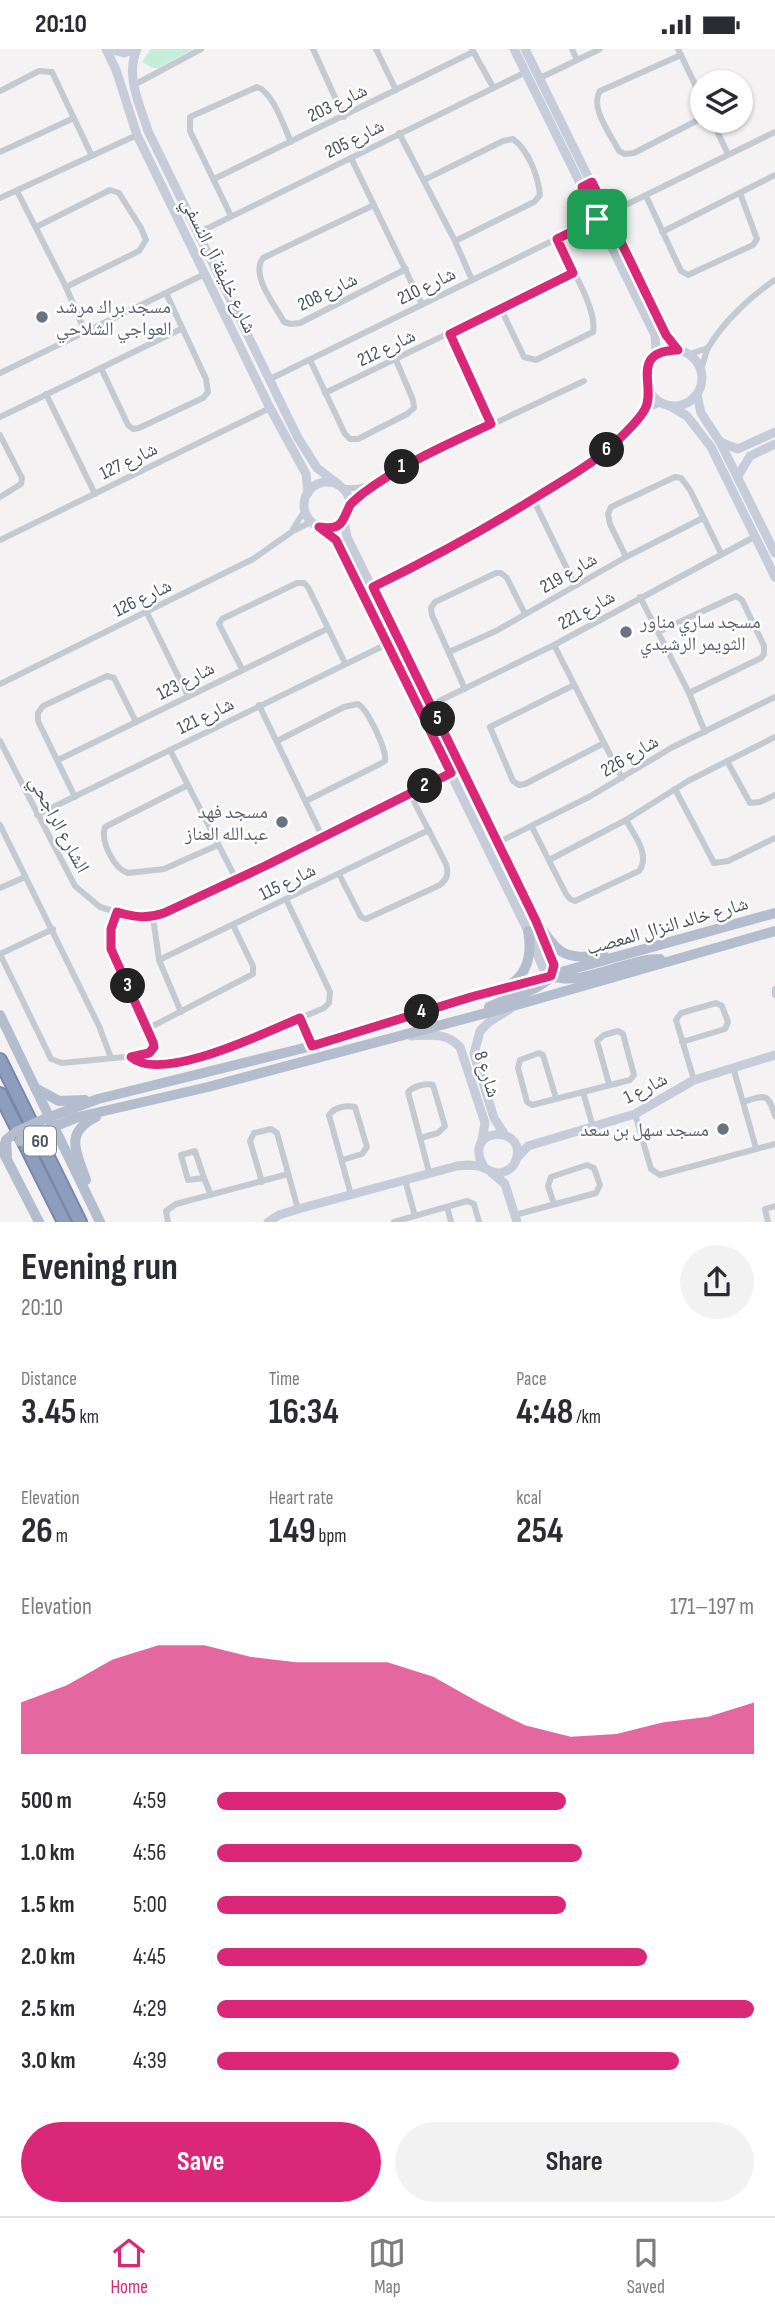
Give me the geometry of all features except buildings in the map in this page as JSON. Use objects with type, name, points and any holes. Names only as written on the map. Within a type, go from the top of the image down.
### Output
[{"type":"highway","name":"60","points":[[0,1061],[80,1222]]},
{"type":"highway","name":"60","points":[[0,1094],[64,1222]]},
{"type":"main road","name":"شارع خالد النزال المعصب","points":[[39,1222],[10,1170],[2,1140],[18,1136],[99,1099],[312,1046],[775,913]]},
{"type":"main road","points":[[536,921],[553,945],[570,957],[628,954]]},
{"type":"main road","points":[[503,989],[514,983],[528,963],[531,951],[528,930]]},
{"type":"main road","name":"شارع خالد النزال المعصب","points":[[47,1123],[208,1087],[474,1016],[775,931]]},
{"type":"main road","points":[[474,1016],[502,1000],[531,992],[551,976],[569,980],[642,960],[677,958]]},
{"type":"main road","points":[[0,1016],[35,1088],[47,1123],[101,1222]]},
{"type":"main road","points":[[35,1088],[59,1101],[99,1099]]},
{"type":"main road","points":[[101,1222],[75,1153],[75,1143],[82,1125],[110,1110]]},
{"type":"street","points":[[107,49],[124,53],[136,49]]},
{"type":"street","name":"شارع خليفة آل النسفي","points":[[107,49],[137,135],[306,474],[308,493]]},
{"type":"street","name":"شارع خليفة آل النسفي","points":[[136,49],[132,67],[134,85],[148,131],[298,438],[317,468],[340,486]]},
{"type":"street","points":[[134,85],[201,49]]},
{"type":"street","points":[[313,49],[344,117]]},
{"type":"street","points":[[376,49],[396,90]]},
{"type":"street","points":[[373,587],[455,546],[533,499],[606,451],[645,410],[648,398],[648,368],[656,349],[655,335],[514,49]]},
{"type":"street","points":[[525,49],[666,335],[678,350]]},
{"type":"street","points":[[572,49],[577,60]]},
{"type":"street","points":[[540,78],[600,49]]},
{"type":"street","points":[[473,50],[493,87]]},
{"type":"street","name":"شارع 203","points":[[215,179],[344,117],[473,50]]},
{"type":"street","points":[[690,74],[679,52],[600,91],[595,97],[596,106],[620,151],[625,154],[634,153],[690,124]]},
{"type":"street","points":[[0,91],[39,71],[48,70],[54,76],[91,154]]},
{"type":"street","name":"شارع 205","points":[[198,233],[526,72]]},
{"type":"street","points":[[231,216],[190,131],[190,117],[257,87],[264,89],[291,142]]},
{"type":"street","points":[[542,109],[546,103],[553,105]]},
{"type":"street","points":[[0,152],[74,118]]},
{"type":"street","points":[[607,214],[775,132]]},
{"type":"street","points":[[399,133],[455,241],[471,280]]},
{"type":"street","points":[[718,133],[728,154]]},
{"type":"street","points":[[0,198],[137,135]]},
{"type":"street","points":[[424,180],[503,141],[513,139],[521,145],[539,182],[540,195],[534,202],[455,241]]},
{"type":"street","points":[[351,158],[422,304]]},
{"type":"street","points":[[154,169],[159,162],[164,164]]},
{"type":"street","points":[[662,232],[775,175]]},
{"type":"street","points":[[582,187],[592,182]]},
{"type":"street","points":[[36,227],[110,190],[119,193],[141,228],[146,240],[139,251],[66,287]]},
{"type":"street","points":[[17,191],[66,287],[85,332]]},
{"type":"street","points":[[646,196],[681,271],[688,275],[754,245],[757,233],[740,193]]},
{"type":"street","name":"شارع 208","points":[[374,205],[264,258],[259,264],[259,275],[284,322],[291,324],[300,323],[406,269]]},
{"type":"street","name":"شارع 210","points":[[270,379],[597,219]]},
{"type":"street","points":[[500,309],[524,357],[530,359],[536,359],[593,332],[594,321],[589,305],[557,239]]},
{"type":"street","name":"شارع 212","points":[[326,393],[573,273]]},
{"type":"street","points":[[0,373],[205,274]]},
{"type":"street","points":[[645,410],[665,404],[685,404],[697,395],[708,348],[752,297],[775,279]]},
{"type":"street","points":[[101,368],[128,425],[133,429],[203,398],[208,392],[206,379],[166,293]]},
{"type":"street","points":[[233,331],[243,326]]},
{"type":"street","points":[[0,417],[181,328]]},
{"type":"street","points":[[450,334],[491,424]]},
{"type":"street","points":[[690,354],[708,348]]},
{"type":"street","points":[[652,360],[668,350],[678,350],[690,354],[702,369]]},
{"type":"street","points":[[310,360],[345,434],[350,439],[358,439],[414,408],[414,400],[396,359]]},
{"type":"street","points":[[379,482],[357,488],[321,483],[308,493],[305,510],[315,524],[336,540],[528,930],[543,968],[551,976],[554,965],[536,921],[347,537],[344,521],[351,505],[379,482],[435,450],[584,381]]},
{"type":"street","points":[[647,386],[655,399],[687,416],[704,437],[775,577]]},
{"type":"street","points":[[46,394],[95,494]]},
{"type":"street","points":[[697,395],[701,412],[720,442],[775,553]]},
{"type":"street","name":"شارع 127","points":[[0,541],[271,408]]},
{"type":"street","points":[[737,476],[748,452],[775,432]]},
{"type":"street","points":[[0,435],[22,478],[16,489],[0,497]]},
{"type":"street","points":[[720,442],[748,452],[775,444]]},
{"type":"street","points":[[626,557],[610,524],[608,514],[611,507],[675,477],[681,478],[690,490],[721,553]]},
{"type":"street","points":[[340,486],[349,496],[351,505]]},
{"type":"street","points":[[533,499],[575,585]]},
{"type":"street","name":"شارع 126","points":[[292,531],[305,510]]},
{"type":"street","name":"شارع 219","points":[[449,652],[703,518]]},
{"type":"street","points":[[315,524],[332,527],[344,521]]},
{"type":"street","name":"شارع 126","points":[[0,684],[253,559],[292,531],[315,524]]},
{"type":"street","name":"شارع 221","points":[[432,705],[554,645],[754,537]]},
{"type":"street","points":[[465,689],[432,615],[431,608],[435,602],[496,573],[502,573],[525,614]]},
{"type":"street","points":[[242,669],[219,624],[222,619],[297,583],[304,583],[308,587],[345,663]]},
{"type":"street","points":[[658,632],[729,599],[737,596],[742,600],[764,646],[764,654],[761,658],[689,693]]},
{"type":"street","points":[[640,597],[689,693],[705,732]]},
{"type":"street","points":[[147,613],[188,696]]},
{"type":"street","name":"شارع 123","points":[[58,760],[327,629]]},
{"type":"street","name":"شارع 121","points":[[37,815],[387,644]]},
{"type":"street","points":[[554,645],[622,778]]},
{"type":"street","points":[[75,797],[38,721],[38,713],[43,706],[107,676],[114,678],[136,722]]},
{"type":"street","points":[[574,685],[490,727],[513,781],[519,785],[525,784],[604,743]]},
{"type":"street","name":"شارع 226","points":[[499,842],[622,778],[671,748],[775,697]]},
{"type":"street","points":[[277,741],[344,707],[358,704],[365,709],[386,752],[385,761],[306,801]]},
{"type":"street","points":[[259,705],[323,838]]},
{"type":"street","points":[[549,860],[626,820],[675,789],[775,737]]},
{"type":"street","name":"الشارع الراجحي","points":[[0,741],[75,886],[100,907],[135,917],[153,917]]},
{"type":"street","points":[[170,750],[236,879]]},
{"type":"street","points":[[727,761],[751,803],[775,795]]},
{"type":"street","points":[[0,768],[10,763]]},
{"type":"street","points":[[181,1011],[159,960],[153,917],[323,838],[451,773]]},
{"type":"street","points":[[188,785],[105,827],[103,837],[117,866],[128,873],[164,869],[218,845]]},
{"type":"street","points":[[675,789],[714,863],[728,861],[775,838]]},
{"type":"street","points":[[339,874],[360,917],[366,919],[445,881],[448,871],[410,794]]},
{"type":"street","points":[[532,827],[566,894],[575,901],[639,871],[643,866],[643,854],[626,820]]},
{"type":"street","points":[[0,825],[53,929],[103,1035],[111,1058]]},
{"type":"street","name":"شارع 115","points":[[159,960],[429,830]]},
{"type":"street","points":[[0,888],[25,877]]},
{"type":"street","points":[[131,1057],[137,1062],[157,1066],[186,1061],[324,1008],[330,992],[286,899]]},
{"type":"street","points":[[53,929],[0,954],[51,1059],[62,1063],[145,1055],[154,1047],[149,1028],[111,949],[111,929],[117,912]]},
{"type":"street","points":[[149,1028],[253,974],[253,966],[233,925]]},
{"type":"street","points":[[775,989],[775,995]]},
{"type":"street","name":"شارع 8","points":[[509,1137],[494,1118],[474,1054],[480,1031],[489,1022],[520,1003]]},
{"type":"street","points":[[682,1042],[725,1029],[728,1022],[722,1006],[716,1003],[677,1016],[676,1020],[682,1042],[694,1080]]},
{"type":"street","points":[[300,1018],[312,1046]]},
{"type":"street","points":[[556,1098],[543,1055],[538,1053],[520,1060],[518,1067],[527,1102],[532,1105],[629,1080],[634,1075],[623,1034],[618,1031],[604,1035],[597,1041],[609,1084]]},
{"type":"street","name":"شارع 8","points":[[392,1038],[438,1034],[454,1041],[460,1047],[485,1123],[480,1145]]},
{"type":"street","name":"شارع 1","points":[[528,1146],[635,1114],[694,1080],[775,1055]]},
{"type":"street","points":[[733,1067],[756,1148]]},
{"type":"street","points":[[420,1138],[438,1133],[445,1126],[433,1085],[412,1088],[408,1092],[420,1138],[429,1172]]},
{"type":"street","points":[[583,1093],[593,1127]]},
{"type":"street","points":[[743,1102],[761,1096],[767,1097],[775,1116]]},
{"type":"street","points":[[342,1160],[362,1154],[367,1147],[355,1107],[348,1105],[334,1109],[329,1115],[351,1195]]},
{"type":"street","points":[[635,1114],[651,1170],[660,1175],[775,1144]]},
{"type":"street","points":[[262,1182],[250,1141],[254,1133],[274,1130],[298,1209]]},
{"type":"street","points":[[268,1222],[298,1209],[457,1166],[471,1165],[499,1173],[507,1171],[528,1146],[496,1133],[488,1136],[457,1166]]},
{"type":"street","points":[[505,1184],[516,1161],[517,1148],[509,1137]]},
{"type":"street","points":[[480,1145],[479,1159],[487,1170],[505,1184],[516,1219],[554,1204],[596,1193],[600,1185],[594,1168],[587,1165],[551,1177],[548,1186],[554,1204]]},
{"type":"street","points":[[205,1178],[188,1180],[181,1155],[195,1151],[205,1178],[211,1195]]},
{"type":"street","points":[[168,1222],[166,1212],[170,1208],[288,1174]]},
{"type":"street","points":[[405,1180],[415,1216]]},
{"type":"street","points":[[394,1222],[471,1202],[479,1222]]},
{"type":"street","points":[[768,1222],[765,1209],[775,1206]]},
{"type":"street","points":[[447,1207],[451,1222]]},
{"type":"green space","points":[[151,49],[193,49],[158,68],[153,68],[142,62]]},
{"type":"place","name":"مسجد براك مرشد العواجي الشلاحي","points":[[42,317]]},
{"type":"place","name":"مسجد ساري مناور الثويمر الرشيدي","points":[[626,632]]},
{"type":"place","name":"مسجد فهد عبدالله العناز","points":[[282,822]]},
{"type":"place","name":"مسجد سهل بن سعد","points":[[723,1129]]},
{"type":"route","points":[[592,182],[666,335],[678,350],[660,353],[652,360],[646,377],[648,398],[645,410],[606,451],[582,469],[455,546],[373,587],[536,921],[554,965],[551,976],[471,997],[312,1046],[300,1018],[186,1061],[157,1066],[137,1062],[131,1057],[145,1055],[154,1047],[149,1028],[111,949],[111,929],[117,912],[142,917],[164,913],[451,773],[336,540],[319,527],[339,525],[359,497],[400,468],[491,424],[450,334],[573,273],[557,239],[597,219],[582,187],[592,182]]}]
